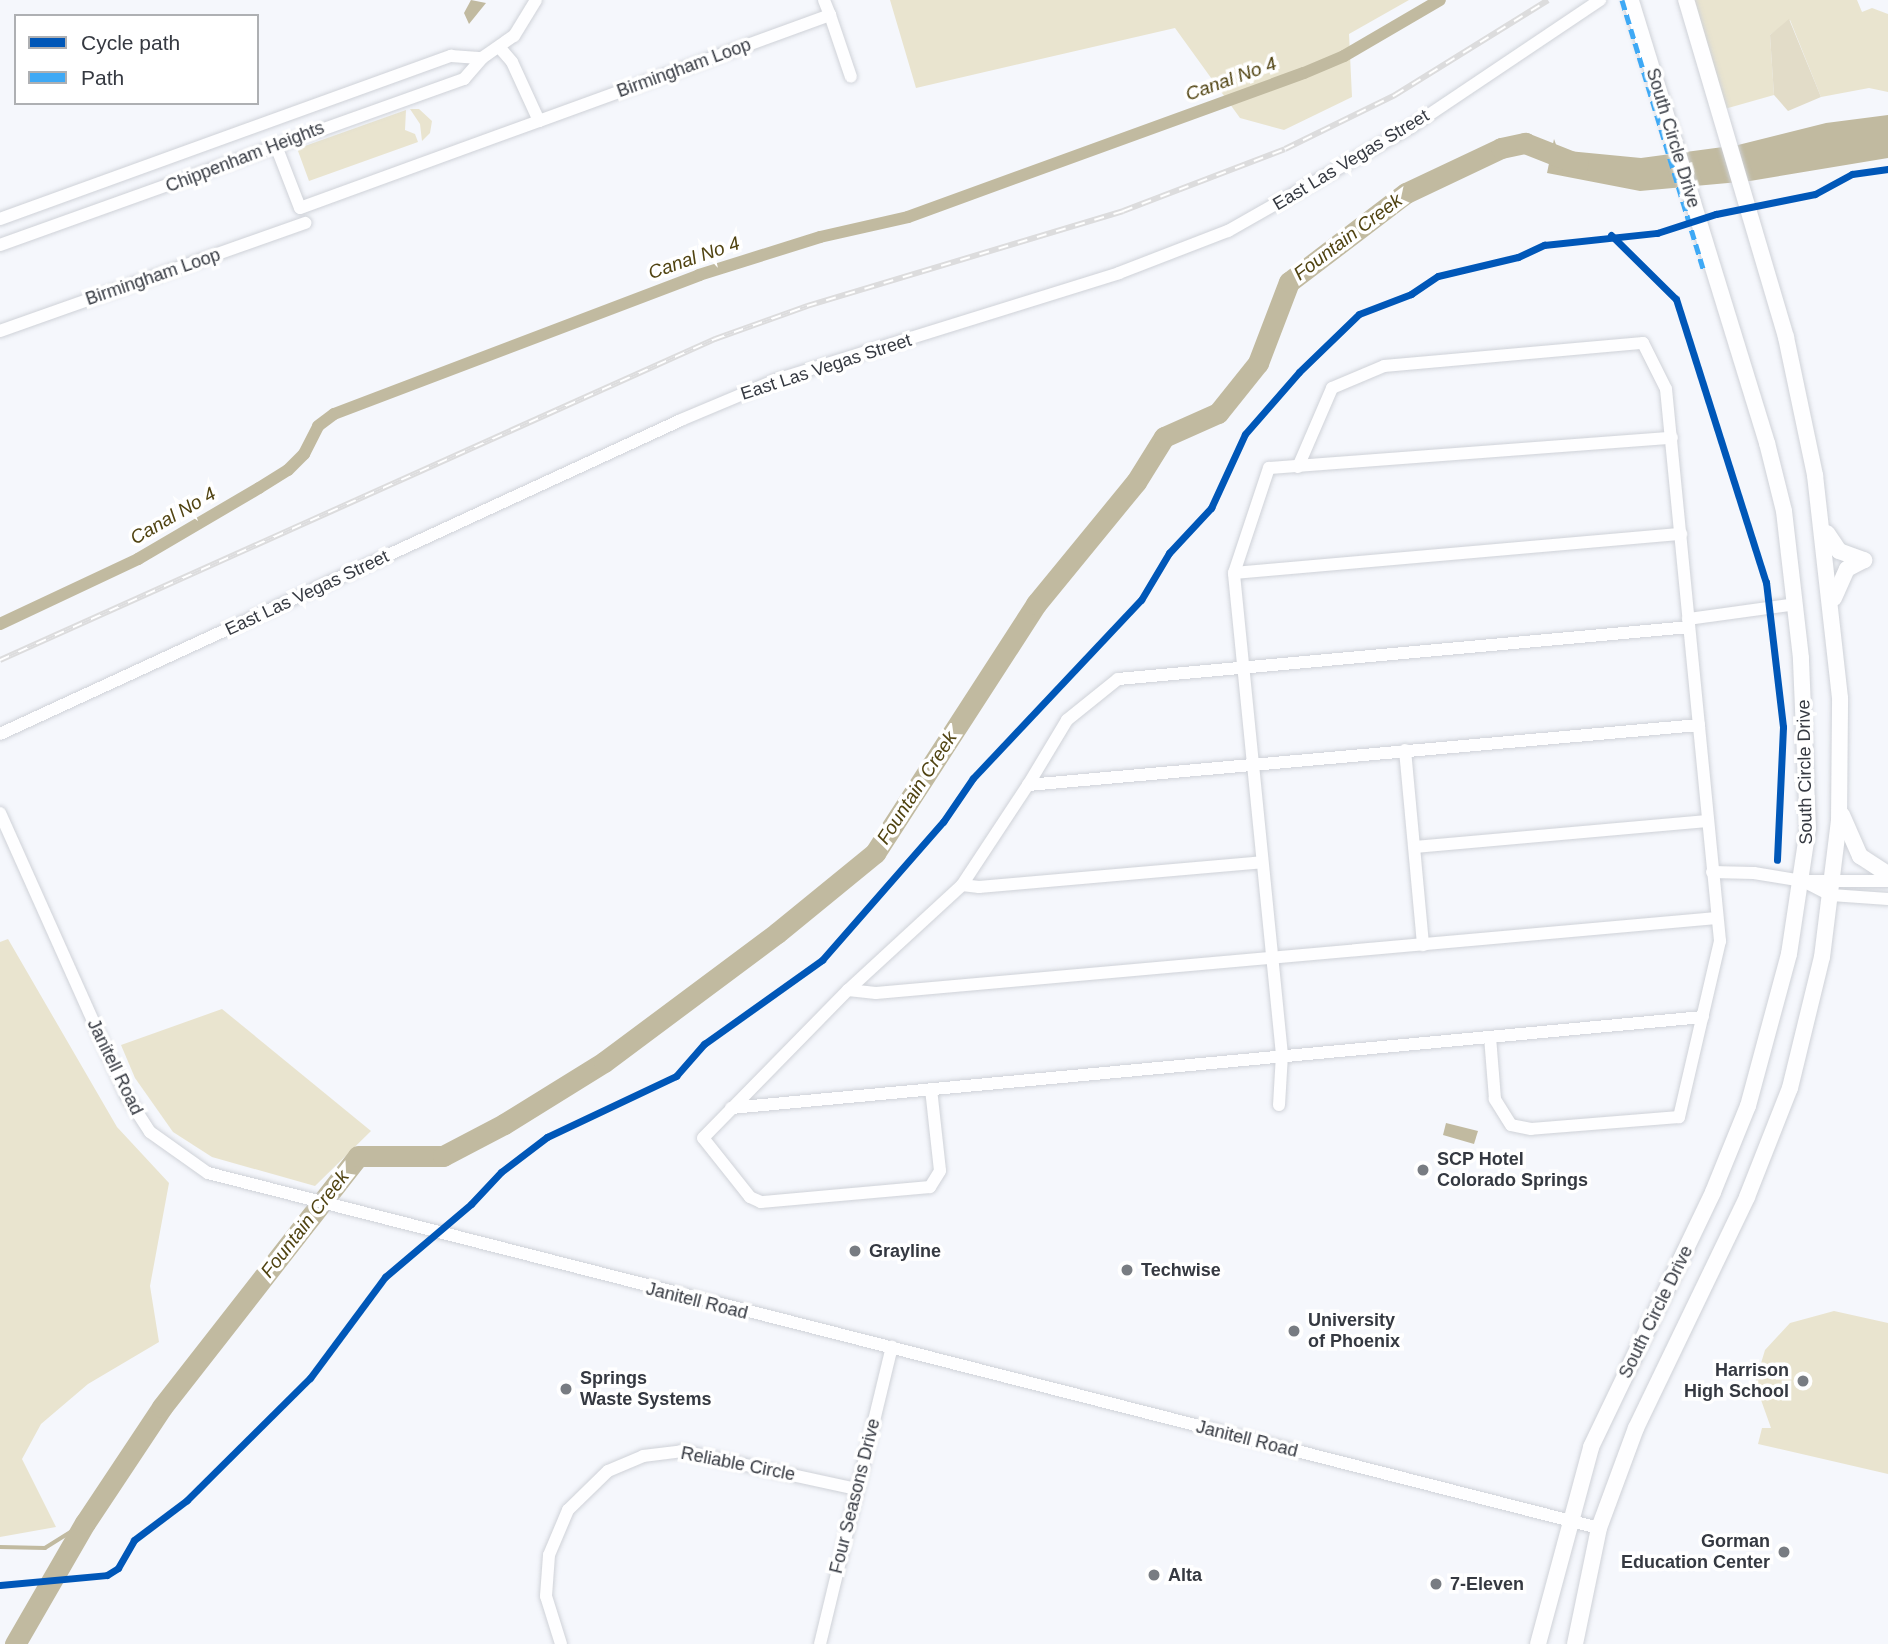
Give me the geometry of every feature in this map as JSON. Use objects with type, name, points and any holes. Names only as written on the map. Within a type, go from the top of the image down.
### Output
[{"type":"main road","name":"South Circle Drive","points":[[1538,1644],[1568,1520],[1594,1442],[1736,1139],[1774,1020],[1803,881],[1808,800],[1796,604],[1774,472],[1631,0]]},
{"type":"main road","name":"South Circle Drive","points":[[1576,1644],[1599,1528],[1657,1381],[1775,1132],[1811,1009],[1831,895],[1840,806],[1842,747],[1832,604],[1822,520],[1800,395],[1766,265],[1686,0]]},
{"type":"main road","points":[[1822,520],[1832,545],[1846,556],[1864,560],[1847,569],[1832,604]]},
{"type":"main road","points":[[1840,806],[1854,846],[1867,862],[1888,874]]},
{"type":"street","name":"Chippenham Heights","points":[[0,245],[464,79],[482,58],[500,48],[536,0]]},
{"type":"street","points":[[824,0],[851,77]]},
{"type":"street","name":"East Las Vegas Street","points":[[0,734],[681,419],[776,380],[1119,273],[1228,231],[1411,127],[1600,0]]},
{"type":"street","name":"Birmingham Loop","points":[[275,146],[300,208],[830,15]]},
{"type":"street","points":[[500,48],[512,62],[539,121]]},
{"type":"street","name":"Chippenham Heights","points":[[0,219],[451,56],[482,58]]},
{"type":"street","name":"Birmingham Loop","points":[[0,331],[305,223]]},
{"type":"street","points":[[1298,467],[1327,394],[1384,366],[1643,343],[1666,389],[1717,918],[1718,952],[1679,1117],[1531,1129],[1511,1125],[1495,1099],[1490,1037]]},
{"type":"street","points":[[1279,1105],[1282,1055],[1234,573],[1269,468],[1672,438]]},
{"type":"street","points":[[1234,573],[1681,534]]},
{"type":"street","points":[[931,1089],[940,1171],[930,1187],[755,1200],[703,1138],[848,990],[962,885],[1028,785],[1059,730],[1106,685],[1118,679],[1689,623],[1796,604]]},
{"type":"street","points":[[1028,785],[1699,725]]},
{"type":"street","points":[[1405,750],[1423,945]]},
{"type":"street","name":"Janitell Road","points":[[0,813],[114,1071],[139,1116],[179,1157],[232,1183],[892,1347],[1599,1528]]},
{"type":"street","points":[[1415,847],[1707,821]]},
{"type":"street","points":[[962,885],[979,887],[1262,862]]},
{"type":"street","points":[[1712,872],[1754,873],[1803,881],[1833,878],[1888,881]]},
{"type":"street","points":[[1803,881],[1831,895],[1888,899]]},
{"type":"street","points":[[848,990],[876,993],[1717,918]]},
{"type":"street","points":[[731,1108],[1703,1017]]},
{"type":"street","name":"Four Seasons Drive","points":[[820,1644],[892,1347]]},
{"type":"street","name":"Reliable Circle","points":[[561,1644],[546,1596],[549,1555],[568,1510],[608,1471],[643,1456],[681,1451],[857,1489]]},
{"type":"shaded area","points":[[471,0],[486,3],[469,24],[464,13]]},
{"type":"shaded area","points":[[890,0],[1409,0],[1349,34],[1352,97],[1284,130],[1240,118],[1175,28],[916,88]]},
{"type":"shaded area","points":[[1681,0],[1857,0],[1862,12],[1872,8],[1888,14],[1888,92],[1869,88],[1821,97],[1790,20],[1770,35],[1774,95],[1721,110]]},
{"type":"shaded area","points":[[1789,19],[1821,97],[1788,111],[1774,95],[1770,35]]},
{"type":"shaded area","points":[[410,109],[419,109],[432,121],[430,133],[422,141],[420,124]]},
{"type":"shaded area","points":[[406,110],[405,130],[415,134],[418,142],[309,181],[298,151],[302,147]]},
{"type":"shaded area","points":[[1888,115],[1888,158],[1750,181],[1640,191],[1547,173],[1554,139],[1558,150],[1641,158],[1738,145],[1826,123]]},
{"type":"shaded area","points":[[8,939],[117,1127],[169,1183],[150,1286],[159,1342],[88,1384],[41,1424],[22,1459],[56,1527],[0,1537],[0,942]]},
{"type":"shaded area","points":[[222,1009],[371,1131],[315,1186],[212,1157],[173,1132],[135,1078],[121,1045]]},
{"type":"shaded area","points":[[1446,1123],[1478,1131],[1474,1144],[1443,1135]]},
{"type":"shaded area","points":[[1834,1311],[1888,1323],[1888,1474],[1758,1444],[1762,1428],[1771,1428],[1755,1383],[1765,1350],[1790,1323]]},
{"type":"waterway","name":"Canal No 4","points":[[0,624],[138,559],[288,470],[304,454],[318,426],[334,414],[699,275],[820,237],[908,217],[1304,73],[1344,56],[1440,0]]},
{"type":"waterway","name":"Fountain Creek","points":[[15,1644],[85,1523],[162,1407],[358,1156],[443,1156],[504,1124],[604,1062],[777,933],[875,853],[1036,604],[1136,482],[1164,437],[1218,413],[1258,363],[1289,282],[1406,193],[1501,148],[1525,143],[1578,164]]},
{"type":"waterway","points":[[0,1547],[45,1548],[85,1523]]},
{"type":"railway","points":[[0,660],[715,339],[807,306],[1123,211],[1285,149],[1395,95],[1548,0]]},
{"type":"marked path","points":[[1622,0],[1703,269]]},
{"type":"cycle path","points":[[0,1585],[107,1575],[118,1568],[134,1540],[187,1500],[310,1378],[385,1277],[471,1204],[501,1172],[547,1137],[676,1076],[704,1044],[822,960],[943,822],[973,778],[1141,600],[1169,553],[1211,508],[1245,434],[1299,372],[1359,314],[1411,294],[1438,276],[1518,257],[1544,245],[1657,233],[1716,214],[1815,194],[1852,174],[1888,169]]},
{"type":"cycle path","points":[[1611,235],[1676,299],[1766,582],[1783,727],[1777,860]]},
{"type":"place","name":"SCP Hotel Colorado Springs","points":[[1423,1170]]},
{"type":"place","name":"Grayline","points":[[855,1251]]},
{"type":"place","name":"Techwise","points":[[1127,1270]]},
{"type":"place","name":"University of Phoenix","points":[[1294,1331]]},
{"type":"place","name":"Harrison High School","points":[[1803,1381]]},
{"type":"place","name":"Springs Waste Systems","points":[[566,1389]]},
{"type":"place","name":"Gorman Education Center","points":[[1784,1552]]},
{"type":"place","name":"Alta","points":[[1154,1575]]},
{"type":"place","name":"7-Eleven","points":[[1436,1584]]}]
